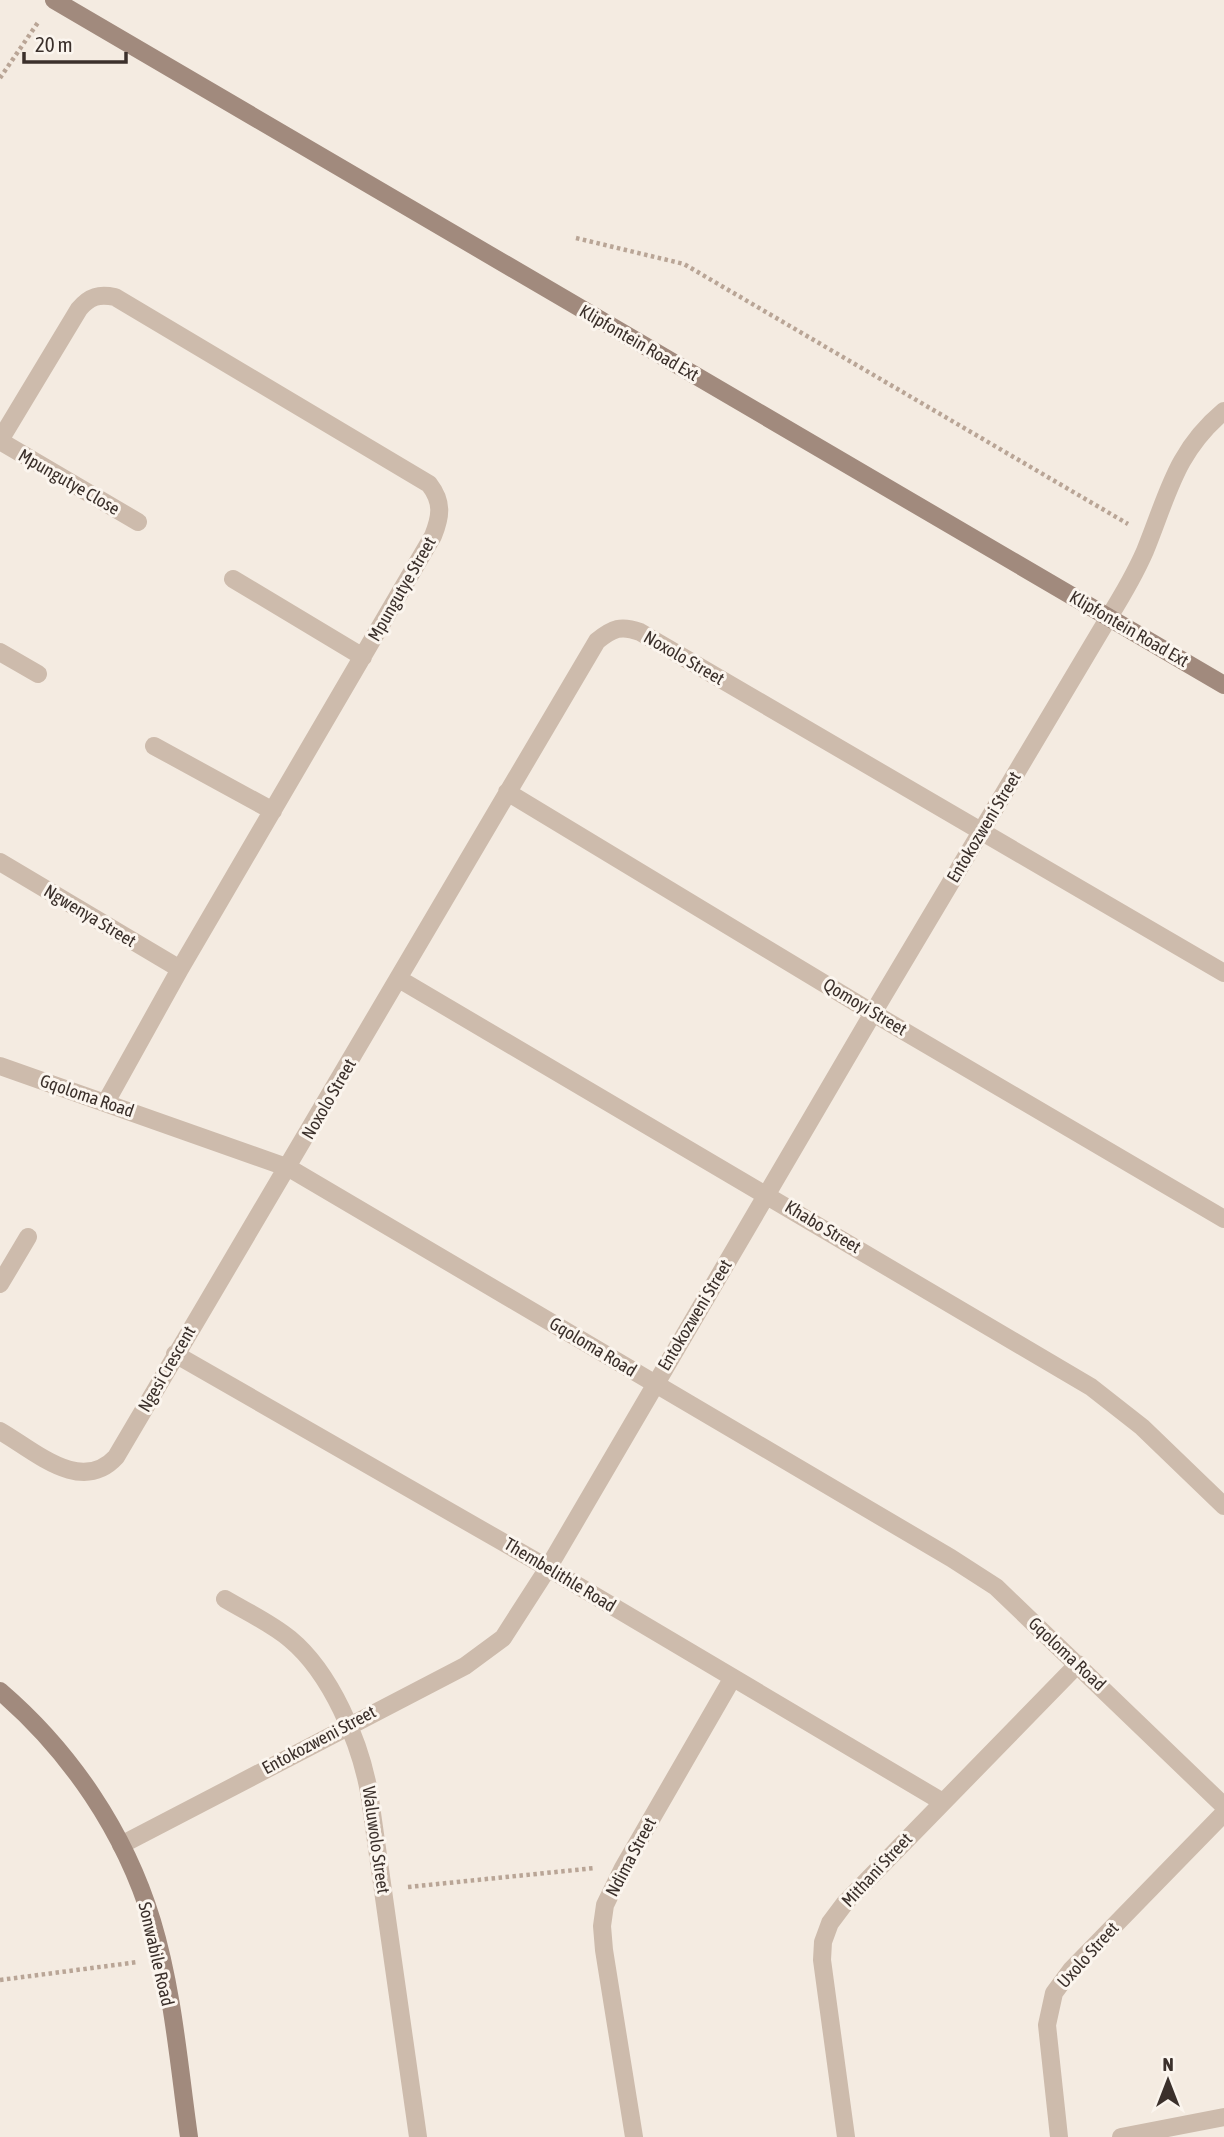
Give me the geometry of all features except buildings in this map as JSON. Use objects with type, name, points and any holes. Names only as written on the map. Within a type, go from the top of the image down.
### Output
[{"type":"street","name":"Klipfontein Road Ext","points":[[50,6],[1224,685]]},
{"type":"street","name":"Mpungutye Street","points":[[0,440],[79,309],[85,302],[102,295],[115,297],[429,484],[439,500],[438,523],[106,1102]]},
{"type":"street","name":"Entokozweni Street","points":[[121,1845],[490,1651],[511,1628],[1132,578],[1173,474],[1184,454],[1224,411]]},
{"type":"street","name":"Mpungutye Close","points":[[0,440],[138,522]]},
{"type":"street","points":[[233,579],[363,657]]},
{"type":"street","name":"Noxolo Street","points":[[289,1168],[597,642],[615,628],[626,627],[640,632],[1224,973]]},
{"type":"street","points":[[0,652],[38,674]]},
{"type":"street","points":[[154,746],[273,811]]},
{"type":"street","name":"Qomoyi Street","points":[[508,792],[873,1013],[1224,1219]]},
{"type":"street","name":"Ngwenya Street","points":[[0,862],[180,969]]},
{"type":"street","name":"Khabo Street","points":[[399,979],[1091,1387],[1142,1427],[1224,1506]]},
{"type":"street","name":"Gqoloma Road","points":[[0,1066],[289,1168],[996,1587],[1224,1806]]},
{"type":"street","name":"Ngesi Crescent","points":[[0,1431],[66,1470],[86,1475],[96,1473],[116,1457],[175,1354],[289,1168]]},
{"type":"street","points":[[0,1284],[28,1237]]},
{"type":"street","name":"Thembelithle Road","points":[[175,1354],[548,1568],[941,1801]]},
{"type":"street","name":"Waluwolo Street","points":[[225,1599],[290,1639],[322,1678],[348,1724],[364,1765],[418,2137]]},
{"type":"street","name":"Mithani Street","points":[[845,2137],[825,1985],[823,1942],[830,1923],[845,1903],[941,1801],[1078,1664]]},
{"type":"street","name":"Ndima Street","points":[[634,2137],[602,1926],[605,1905],[623,1868],[732,1679]]},
{"type":"street","name":"Sonwabile Road","points":[[0,1691],[27,1716],[71,1765],[121,1845],[143,1895],[161,1960],[189,2137]]},
{"type":"street","name":"Uxolo Street","points":[[1059,2137],[1047,2025],[1054,1993],[1071,1970],[1224,1813]]},
{"type":"street","points":[[1121,2137],[1224,2117]]},
{"type":"path","points":[[0,78],[50,6]]},
{"type":"path","points":[[576,238],[684,264],[1150,537]]},
{"type":"path","points":[[383,1890],[562,1869],[623,1868]]},
{"type":"path","points":[[0,1980],[95,1965],[161,1960]]}]
